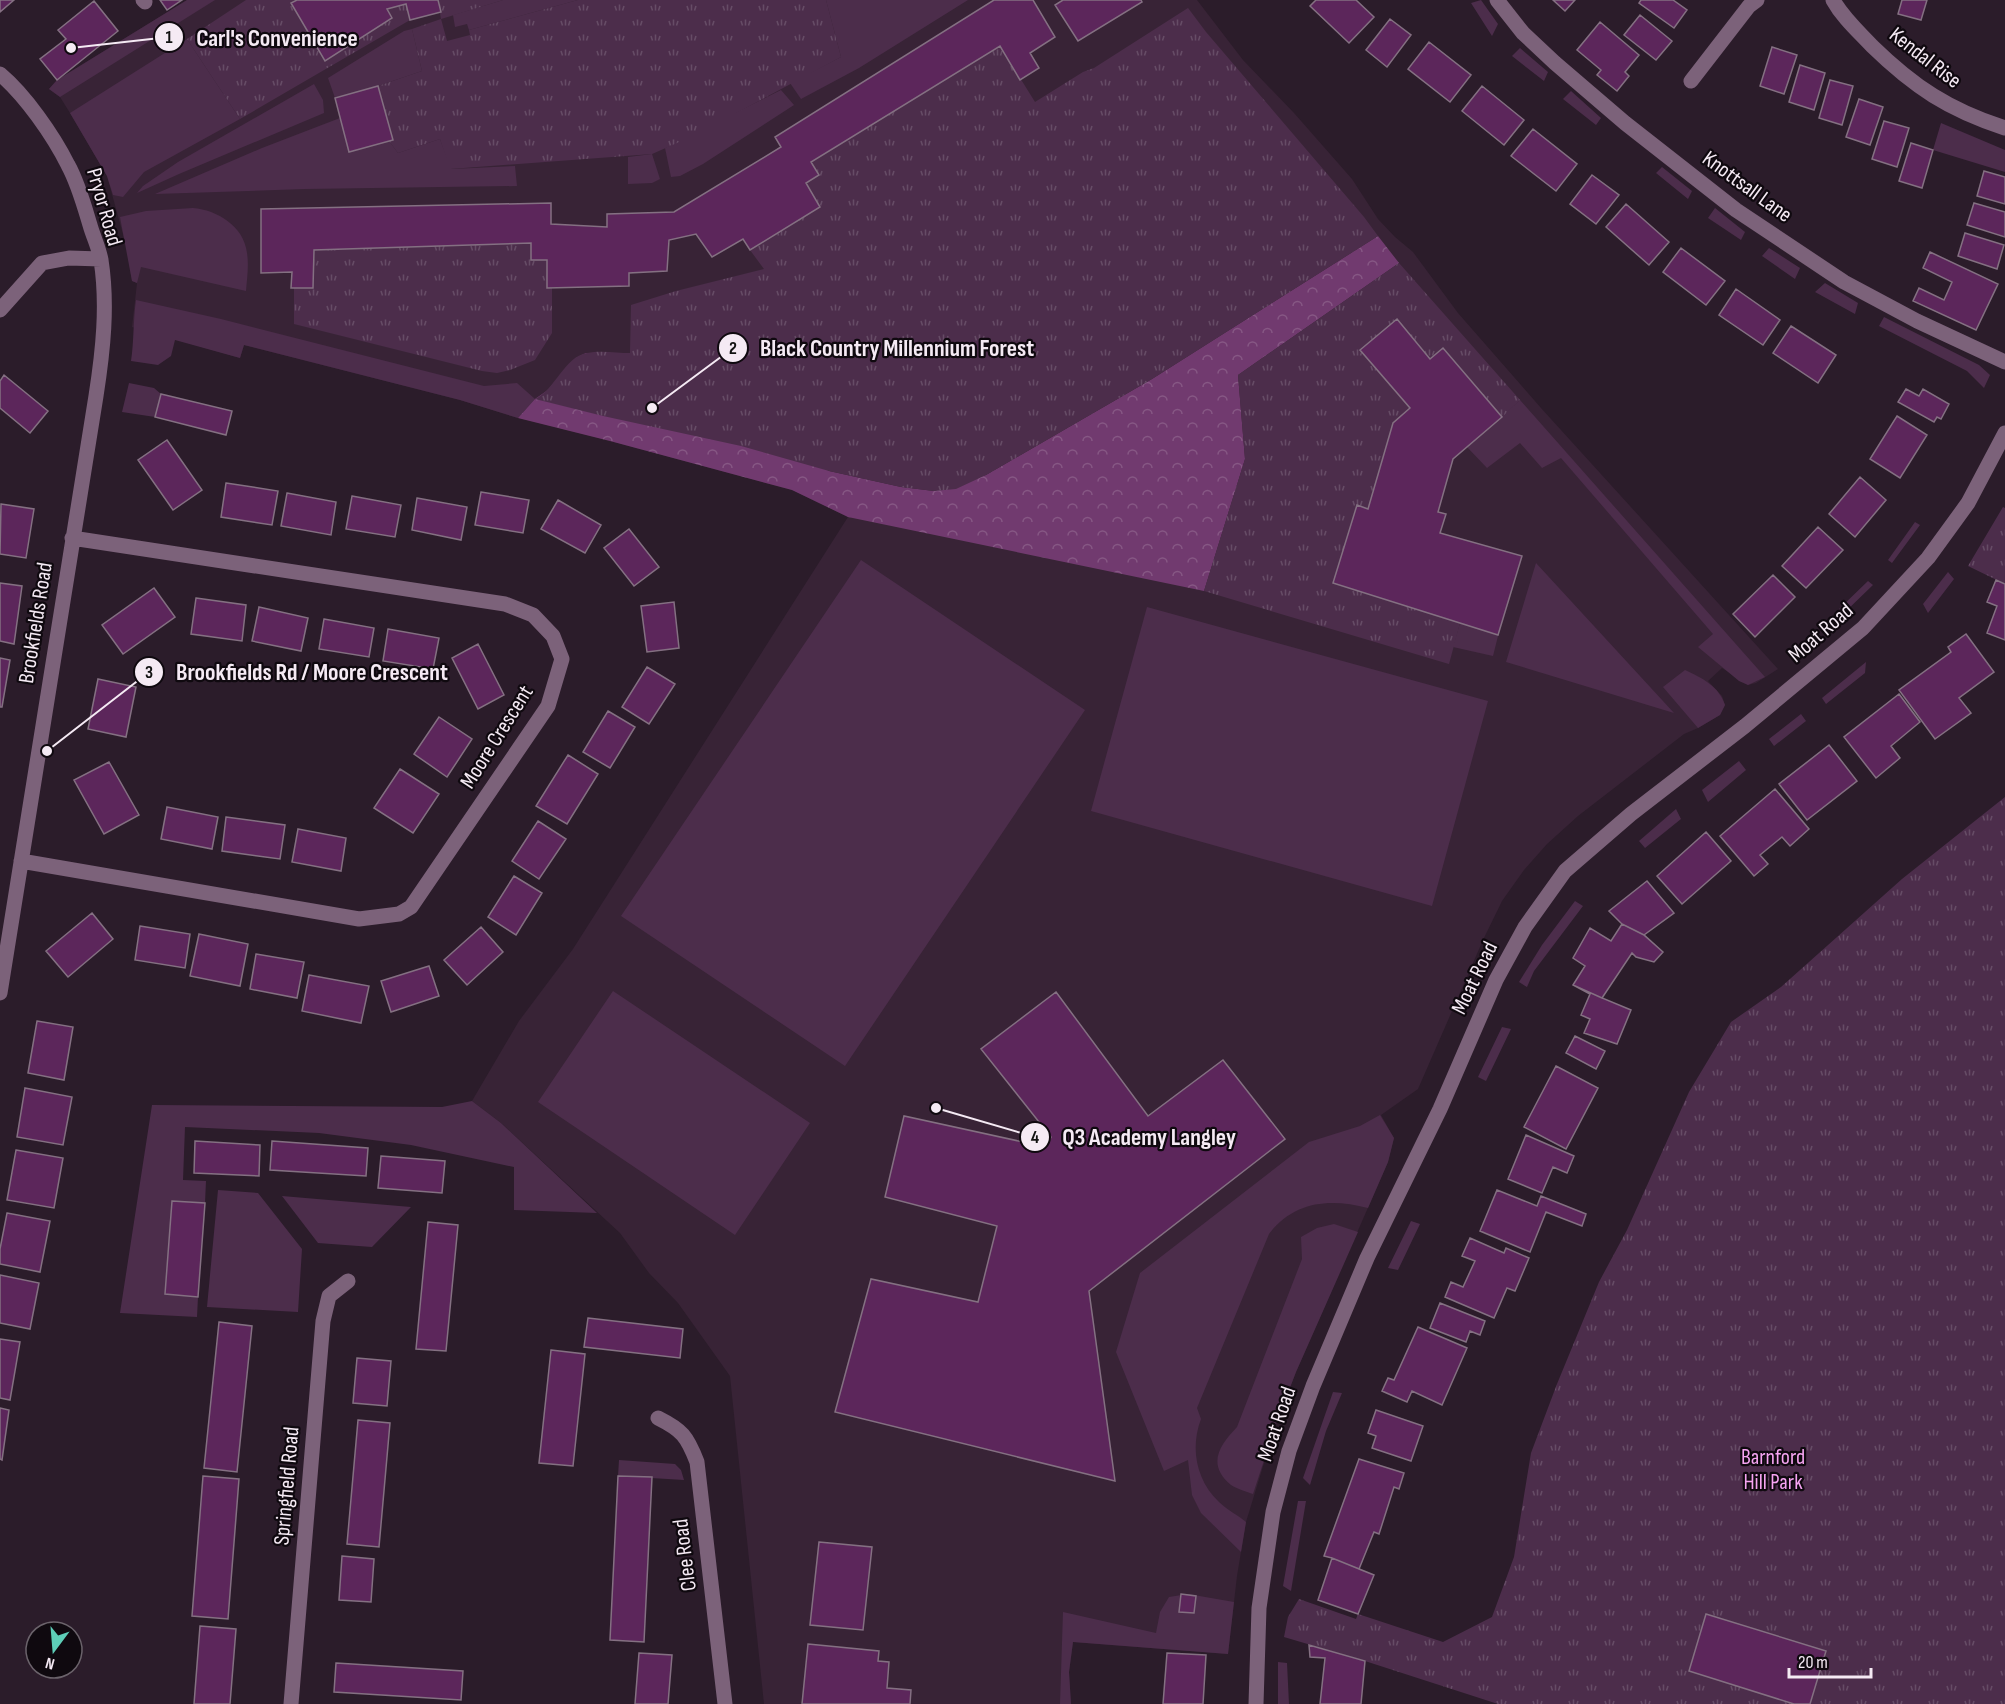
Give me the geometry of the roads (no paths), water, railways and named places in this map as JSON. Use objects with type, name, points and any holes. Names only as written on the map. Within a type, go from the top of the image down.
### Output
[{"type":"street","name":"Knottsall Lane","points":[[1497,0],[1523,33],[1555,63],[1625,123],[1736,210],[1844,282],[1917,321],[2005,362]]},
{"type":"street","points":[[1691,81],[1749,6],[1757,0]]},
{"type":"street","name":"Kendal Rise","points":[[1833,0],[1840,13],[1856,30],[1911,80],[1953,108],[2005,128]]},
{"type":"street","name":"Pryor Road","points":[[0,74],[15,87],[33,110],[68,165],[81,196],[101,259],[69,258],[42,263],[0,310]]},
{"type":"street","name":"Brookfields Road","points":[[0,993],[7,906],[21,861],[101,366],[105,302],[101,259]]},
{"type":"street","name":"Moat Road","points":[[1256,1704],[1259,1608],[1273,1512],[1289,1451],[1313,1386],[1367,1258],[1440,1109],[1496,980],[1525,927],[1564,871],[1631,814],[1761,713],[1863,628],[1928,558],[1968,503],[2005,433]]},
{"type":"street","name":"Moore Crescent","points":[[21,861],[359,919],[399,914],[411,907],[548,706],[562,659],[553,636],[533,615],[505,604],[72,538]]},
{"type":"street","name":"Springfield Road","points":[[291,1704],[323,1321],[329,1296],[348,1281]]},
{"type":"street","name":"Clee Road","points":[[658,1418],[679,1429],[689,1442],[697,1462],[724,1704]]},
{"type":"place","name":"Carl's Convenience","points":[[71,48]]},
{"type":"place","name":"Black Country Millennium Forest","points":[[652,408]]},
{"type":"place","name":"Brookfields Rd / Moore Crescent","points":[[47,751]]},
{"type":"place","name":"Q3 Academy Langley","points":[[936,1108]]},
{"type":"park label","name":"Barnford Hill Park","points":[[1773,1470]]}]
